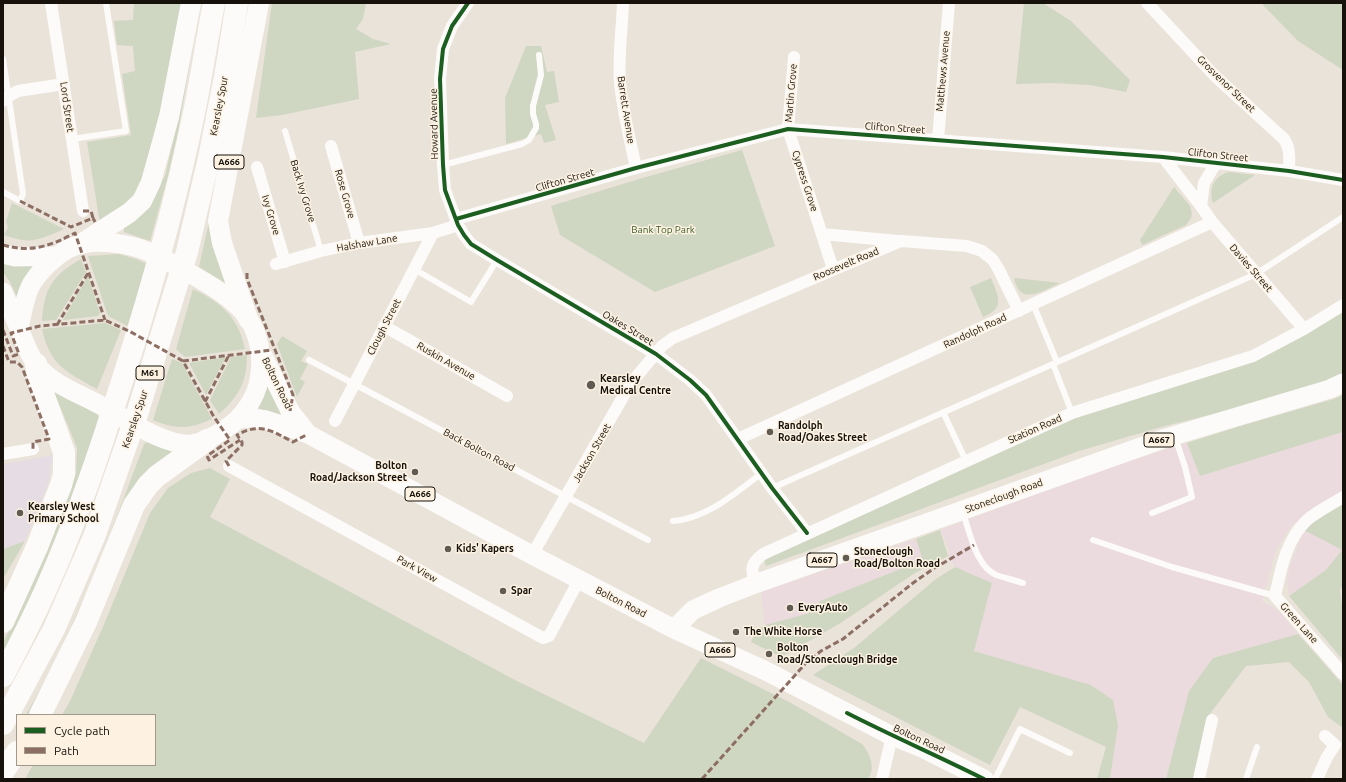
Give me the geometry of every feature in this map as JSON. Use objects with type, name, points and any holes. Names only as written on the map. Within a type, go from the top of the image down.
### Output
[{"type":"highway","name":"A666","points":[[81,244],[129,213],[142,201],[151,182],[169,117],[191,3]]},
{"type":"highway","name":"M61","points":[[3,676],[32,621],[70,531],[101,448],[141,322],[167,228],[187,144],[214,3]]},
{"type":"highway","name":"Kearsley Spur","points":[[3,724],[64,608],[94,537],[138,411],[187,252],[209,158],[238,3]]},
{"type":"highway","name":"A666","points":[[248,318],[222,243],[218,221],[259,3]]},
{"type":"highway","points":[[3,622],[37,547],[64,474],[64,452],[39,382],[36,364]]},
{"type":"highway","points":[[40,714],[86,622],[134,505],[148,485],[206,440]]},
{"type":"highway","points":[[3,772],[16,753]]},
{"type":"main road","name":"A666","points":[[100,242],[116,243],[152,253],[195,276],[238,306],[248,318],[261,351],[259,383],[253,397],[238,419],[230,426],[206,440],[192,444],[179,443],[166,439],[147,431],[51,379],[36,364],[26,348],[19,329],[22,310],[30,287],[40,272],[57,256],[68,249],[81,244],[100,242]]},
{"type":"main road","points":[[3,254],[15,257],[57,256]]},
{"type":"main road","points":[[3,292],[19,329]]},
{"type":"main road","name":"Bolton Road","points":[[261,351],[290,411],[308,434]]},
{"type":"main road","name":"Stoneclough Road","points":[[674,629],[694,610],[719,598],[755,584],[1175,435],[1330,389],[1343,383]]},
{"type":"main road","name":"Bolton Road","points":[[238,419],[252,418],[266,420],[308,434],[532,555],[674,629],[766,671],[892,736],[922,748],[984,779]]},
{"type":"street","name":"Lord Street","points":[[51,3],[83,210]]},
{"type":"street","name":"Howard Avenue","points":[[457,222],[445,190],[440,79],[443,49],[452,26],[468,3]]},
{"type":"street","name":"Barrett Avenue","points":[[623,3],[620,83],[636,168]]},
{"type":"street","name":"Matthews Avenue","points":[[938,140],[949,3]]},
{"type":"street","name":"Grosvenor Street","points":[[1147,3],[1215,76],[1284,139],[1288,144],[1290,152],[1289,171]]},
{"type":"street","name":"Martin Grove","points":[[788,128],[794,57]]},
{"type":"street","points":[[6,98],[18,91],[64,84]]},
{"type":"street","name":"Clifton Street","points":[[457,222],[636,168],[788,128],[1163,157],[1289,171],[1343,180]]},
{"type":"street","name":"Cypress Grove","points":[[788,128],[833,269]]},
{"type":"street","name":"Rose Grove","points":[[331,146],[359,243]]},
{"type":"street","name":"Davies Street","points":[[1163,157],[1212,222],[1304,329]]},
{"type":"street","points":[[1201,206],[1204,183],[1216,163]]},
{"type":"street","name":"Ivy Grove","points":[[257,168],[280,263]]},
{"type":"street","name":"Halshaw Lane","points":[[280,263],[359,243],[433,233],[457,222]]},
{"type":"street","name":"Oakes Street","points":[[457,222],[471,244],[656,354],[690,380],[706,395],[772,488],[807,533]]},
{"type":"street","name":"Randolph Road","points":[[738,439],[1212,222]]},
{"type":"street","name":"Clough Street","points":[[335,421],[433,233]]},
{"type":"street","points":[[822,234],[901,241]]},
{"type":"street","name":"Roosevelt Road","points":[[656,354],[662,346],[673,338],[901,241],[967,246],[982,251],[993,260],[1019,311]]},
{"type":"street","name":"Station Road","points":[[755,584],[752,565],[756,559],[763,554],[807,533],[1072,413],[1253,356],[1304,329],[1343,305]]},
{"type":"street","name":"Ruskin Avenue","points":[[384,326],[507,396]]},
{"type":"street","name":"Jackson Street","points":[[532,555],[631,383],[656,354]]},
{"type":"street","points":[[3,454],[33,449]]},
{"type":"street","name":"Park View","points":[[229,466],[543,638],[549,636],[579,580]]},
{"type":"street","name":"Green Lane","points":[[1343,497],[1307,519],[1297,532],[1284,557],[1274,596],[1343,674]]},
{"type":"street","points":[[1199,779],[1212,720]]},
{"type":"street","points":[[882,779],[892,736]]},
{"type":"street","points":[[1317,779],[1327,757],[1335,745],[1325,736]]},
{"type":"lane","points":[[72,139],[126,132],[106,3]]},
{"type":"lane","points":[[443,165],[522,144],[529,140],[534,133],[536,124],[533,114],[533,106],[541,75],[539,55]]},
{"type":"lane","points":[[3,59],[6,98],[23,194],[20,201],[3,192]]},
{"type":"lane","name":"Back Ivy Grove","points":[[285,131],[321,252]]},
{"type":"lane","points":[[772,488],[1256,274],[1343,217]]},
{"type":"lane","points":[[414,269],[471,302],[497,260]]},
{"type":"lane","points":[[1033,304],[1072,413]]},
{"type":"lane","name":"Back Bolton Road","points":[[309,360],[355,383],[648,540]]},
{"type":"lane","points":[[943,412],[966,461]]},
{"type":"lane","points":[[1152,513],[1192,497],[1175,435]]},
{"type":"lane","points":[[673,521],[699,516],[721,504],[762,473]]},
{"type":"lane","points":[[962,511],[980,562],[996,575],[1023,583]]},
{"type":"lane","points":[[1093,540],[1172,568],[1274,596]]},
{"type":"lane","points":[[995,779],[1020,729],[1070,753]]},
{"type":"lane","points":[[1246,779],[1257,747]]},
{"type":"shaded area","points":[[1343,432],[1343,491],[1293,524],[1276,549],[1262,602],[1277,609],[1298,634],[1213,658],[1189,691],[1166,779],[1110,779],[1118,725],[1113,700],[1091,685],[974,651],[992,583],[955,567],[948,556],[949,549],[940,530],[1098,471],[1187,443],[1200,476]]},
{"type":"shaded area","name":"Kearsley West Primary School","points":[[53,455],[48,484],[25,541],[3,549],[3,464]]},
{"type":"shaded area","points":[[1304,530],[1343,550],[1326,570],[1289,596],[1287,581],[1289,568]]},
{"type":"shaded area","points":[[916,539],[924,560],[820,601],[810,613],[765,625],[761,592]]},
{"type":"green space","points":[[134,3],[181,3],[165,93],[138,196],[100,224],[87,142],[131,135],[122,74],[135,71],[133,46],[117,45],[114,21],[133,20]]},
{"type":"green space","points":[[200,3],[178,132],[168,176],[150,241],[124,232],[124,227],[144,213],[165,176],[179,115]]},
{"type":"green space","points":[[272,3],[366,3],[363,19],[356,29],[373,39],[391,44],[355,52],[359,99],[282,115],[256,118]]},
{"type":"green space","points":[[1024,3],[1043,3],[1071,21],[1130,80],[1126,92],[1090,85],[1053,83],[1016,84]]},
{"type":"green space","points":[[1261,3],[1343,3],[1343,70],[1298,41]]},
{"type":"green space","points":[[526,46],[541,46],[547,72],[554,71],[559,102],[545,105],[556,140],[544,143],[541,134],[506,144],[505,98]]},
{"type":"green space","name":"Bank Top Park","points":[[742,150],[775,246],[655,292],[560,235],[551,206]]},
{"type":"green space","points":[[1229,172],[1255,175],[1213,203],[1211,193],[1216,180]]},
{"type":"green space","points":[[1174,187],[1190,206],[1192,214],[1191,218],[1186,225],[1142,245],[1140,240]]},
{"type":"green space","points":[[214,199],[214,210],[227,284],[199,267]]},
{"type":"green space","points":[[12,203],[64,229],[35,240],[21,240],[4,235],[8,227],[6,222]]},
{"type":"green space","points":[[119,254],[147,264],[128,326],[108,316],[88,256]]},
{"type":"green space","points":[[3,259],[34,264],[17,297],[10,282],[3,272]]},
{"type":"green space","points":[[81,259],[86,272],[56,320],[42,321],[45,300],[52,284],[63,271]]},
{"type":"green space","points":[[88,276],[100,313],[98,316],[63,320]]},
{"type":"green space","points":[[991,278],[998,296],[998,301],[995,310],[983,317],[970,287]]},
{"type":"green space","points":[[1014,278],[1060,283],[1046,290],[1030,295],[1021,292],[1018,289]]},
{"type":"green space","points":[[193,289],[212,300],[227,312],[238,328],[245,349],[185,357],[176,349]]},
{"type":"green space","points":[[1343,309],[1343,376],[1298,393],[1161,427],[1079,451],[766,566],[764,560],[861,514],[1073,418],[1256,360]]},
{"type":"green space","points":[[105,323],[121,330],[97,389],[77,378],[55,360],[45,342],[42,329]]},
{"type":"green space","points":[[282,336],[307,351],[301,361],[308,364],[300,379],[305,382],[297,397],[277,344]]},
{"type":"green space","points":[[247,355],[247,365],[243,381],[237,395],[219,414],[210,400],[231,357]]},
{"type":"green space","points":[[226,357],[206,395],[189,363]]},
{"type":"green space","points":[[172,359],[182,363],[212,419],[197,425],[183,427],[176,427],[153,420]]},
{"type":"green space","points":[[269,382],[290,419],[280,414],[259,409],[257,406]]},
{"type":"green space","points":[[53,390],[98,414],[99,419],[56,538],[31,596],[3,653],[3,643],[33,581],[76,474],[77,448]]},
{"type":"green space","points":[[1343,395],[1343,432],[1200,476],[1187,443]]},
{"type":"green space","points":[[148,442],[176,449],[159,466],[32,714],[27,714],[44,682],[91,582],[144,444]]},
{"type":"green space","points":[[210,468],[230,479],[210,517],[515,680],[644,743],[701,658],[791,703],[862,744],[870,756],[872,770],[870,775],[868,779],[25,779],[32,766],[156,766],[156,714],[63,714],[71,699],[105,622],[150,513],[168,488],[191,473]]},
{"type":"green space","points":[[1343,503],[1343,585],[1340,590],[1343,615],[1343,660],[1289,596],[1326,570],[1342,550],[1304,530]]},
{"type":"green space","points":[[940,530],[948,556],[915,573],[839,624],[781,657],[751,642],[756,631],[765,625],[810,613],[820,601],[923,560],[916,539]]},
{"type":"green space","points":[[25,541],[3,579],[3,549]]},
{"type":"green space","points":[[955,567],[992,583],[974,651],[1091,685],[1113,700],[1118,725],[1110,779],[1097,779],[1106,747],[1020,707],[990,765],[813,675],[854,648],[936,579]]},
{"type":"green space","points":[[1298,634],[1343,685],[1343,728],[1328,717],[1309,682],[1289,662],[1246,666],[1209,715],[1194,779],[1166,779],[1189,691],[1213,658]]},
{"type":"marked path","points":[[20,201],[71,227],[93,218],[95,222]]},
{"type":"marked path","points":[[83,211],[91,211],[93,218]]},
{"type":"marked path","points":[[3,245],[23,248],[40,247],[49,245],[75,233],[105,320]]},
{"type":"marked path","points":[[57,325],[88,273]]},
{"type":"marked path","points":[[247,273],[247,279],[293,395],[290,411]]},
{"type":"marked path","points":[[3,330],[13,356],[19,354],[11,333],[40,326],[105,320],[129,331],[183,361],[214,417],[230,440],[207,456],[209,460],[240,440]]},
{"type":"marked path","points":[[3,346],[9,362],[17,362],[22,367],[49,439],[33,442],[33,449]]},
{"type":"marked path","points":[[183,361],[272,350]]},
{"type":"marked path","points":[[205,402],[229,355]]},
{"type":"marked path","points":[[229,466],[226,461],[242,445],[242,442],[237,435],[245,431],[252,429],[266,430],[279,434],[293,442],[308,434]]},
{"type":"marked path","points":[[702,779],[806,663],[821,651],[843,639],[913,583],[933,569],[974,545]]},
{"type":"cycle path","points":[[468,3],[452,26],[443,49],[440,79],[445,190],[458,225],[464,235],[471,244],[656,354],[690,380],[706,395],[772,488],[807,533]]},
{"type":"cycle path","points":[[456,219],[636,168],[788,129],[1163,157],[1289,171],[1343,180]]},
{"type":"cycle path","points":[[847,713],[984,779]]},
{"type":"place","name":"Kearsley Medical Centre","points":[[591,385]]},
{"type":"place","name":"Randolph Road/Oakes Street","points":[[770,432]]},
{"type":"place","name":"Bolton Road/Jackson Street","points":[[415,472]]},
{"type":"place","name":"Kearsley West Primary School","points":[[20,513]]},
{"type":"place","name":"Kids' Kapers","points":[[448,549]]},
{"type":"place","name":"Stoneclough Road/Bolton Road","points":[[846,558]]},
{"type":"place","name":"Spar","points":[[503,591]]},
{"type":"place","name":"EveryAuto","points":[[790,608]]},
{"type":"place","name":"The White Horse","points":[[736,632]]},
{"type":"place","name":"Bolton Road/Stoneclough Bridge","points":[[769,654]]}]
